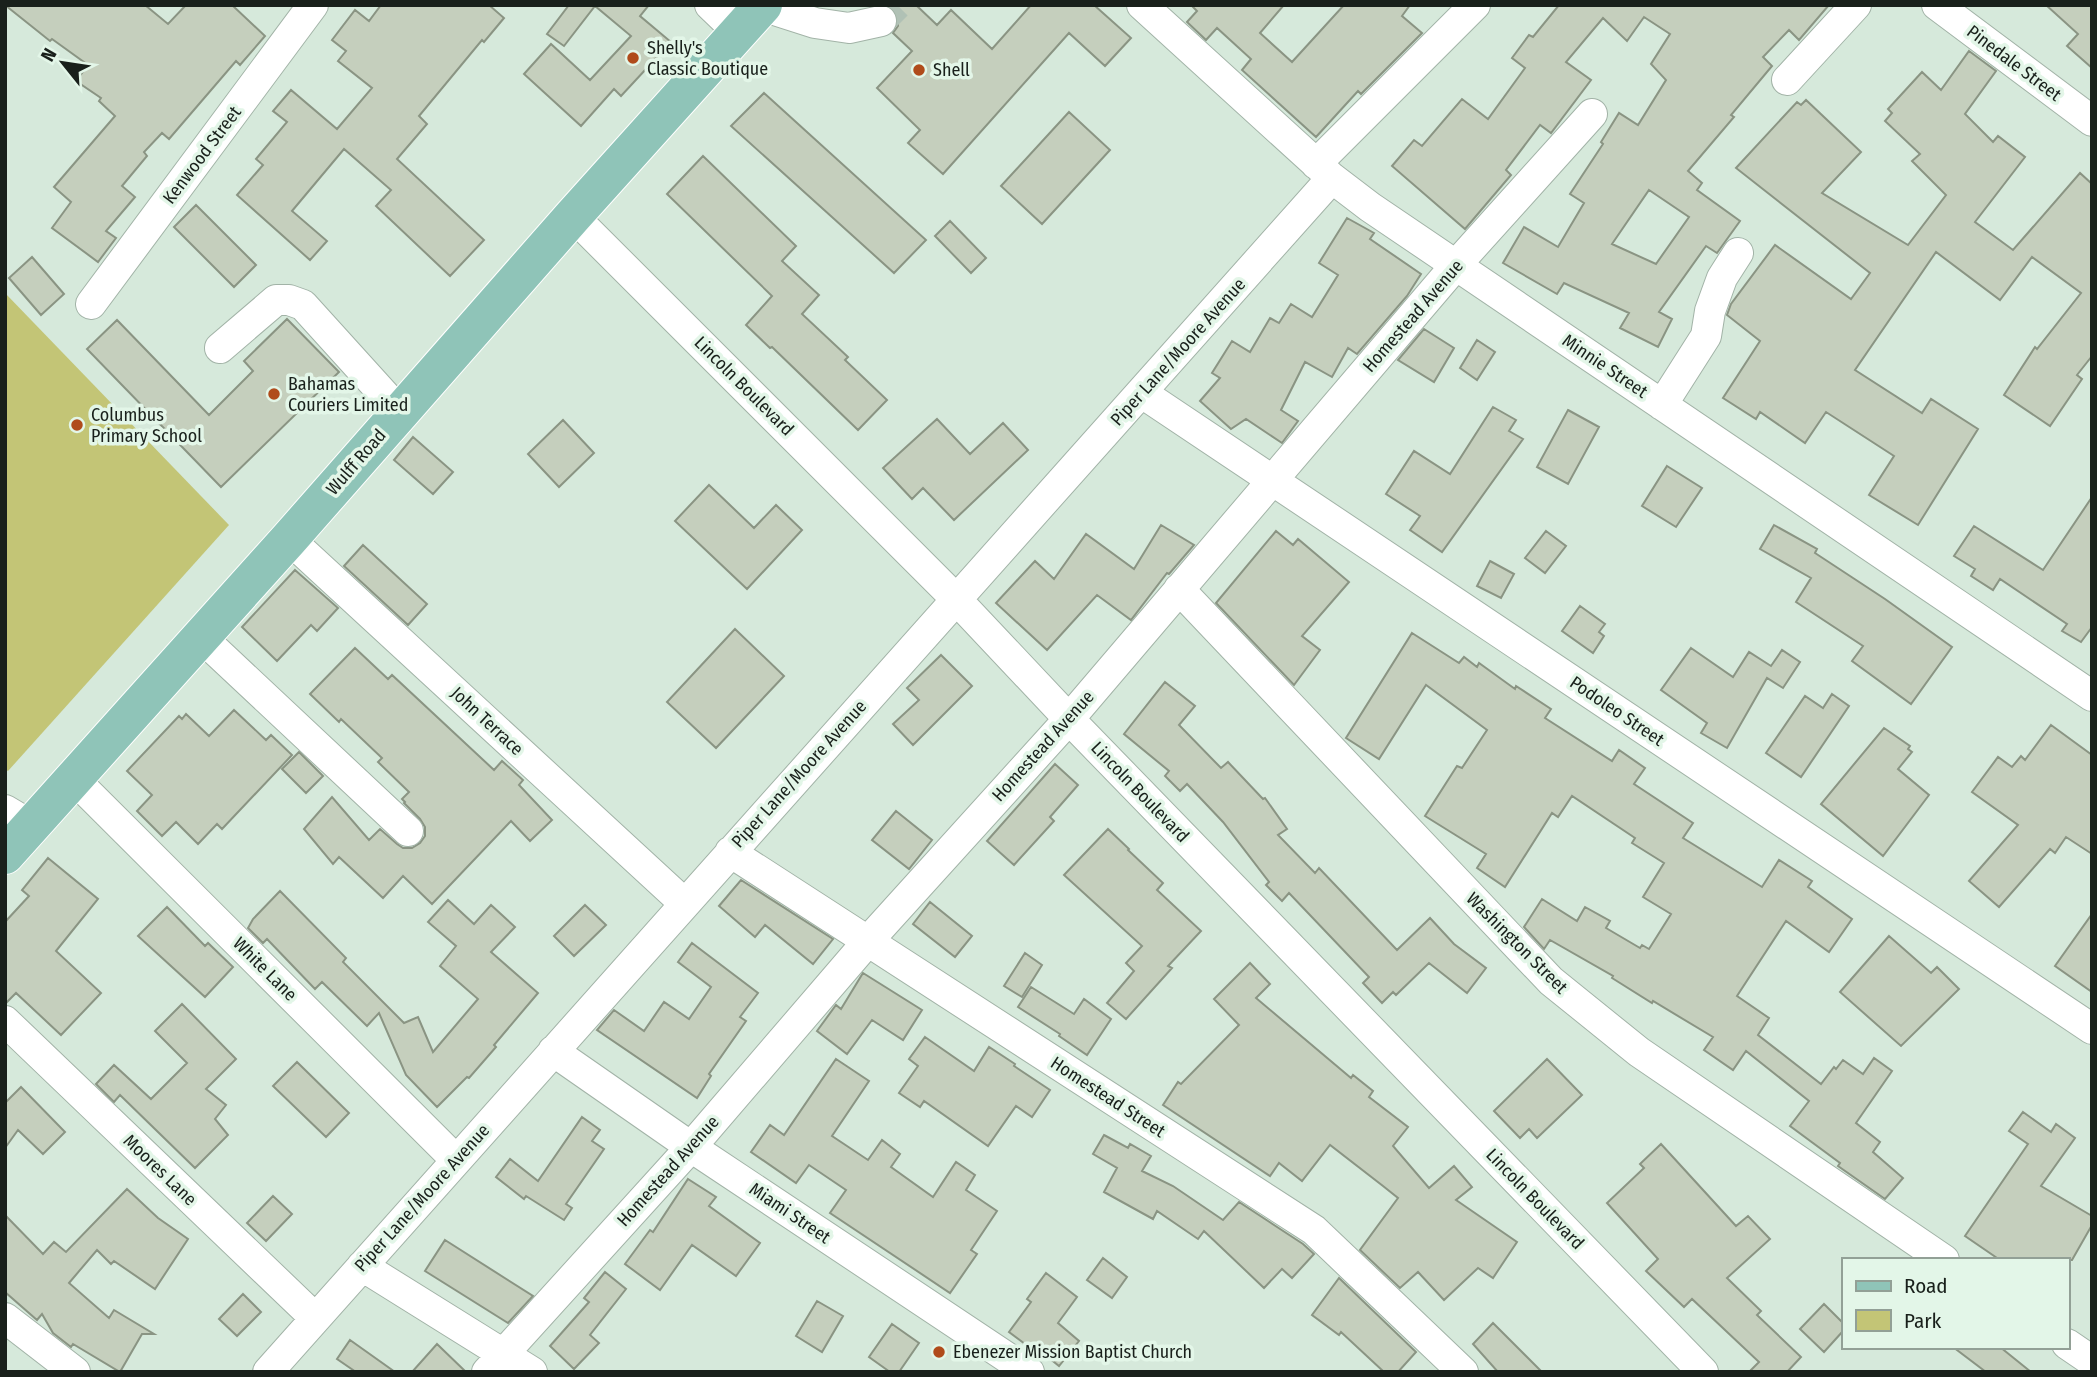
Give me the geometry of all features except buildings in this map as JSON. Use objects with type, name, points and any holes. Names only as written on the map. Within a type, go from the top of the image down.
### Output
[{"type":"main road","name":"Wulff Road","points":[[5,855],[19,818],[74,779],[754,14]]},
{"type":"street","name":"Kenwood Street","points":[[91,304],[313,5]]},
{"type":"street","points":[[710,5],[849,28],[881,21]]},
{"type":"street","name":"Minnie Street","points":[[1142,5],[1324,171],[1456,265],[2092,696]]},
{"type":"street","name":"Piper Lane/Moore Avenue","points":[[268,1372],[955,598],[1142,393],[1324,171],[1475,5]]},
{"type":"street","points":[[1787,80],[1856,5]]},
{"type":"street","name":"Pinedale Street","points":[[1937,5],[2092,121]]},
{"type":"street","name":"Homestead Avenue","points":[[495,1362],[691,1147],[868,941],[1069,719],[1456,265],[1592,114]]},
{"type":"street","name":"Lincoln Boulevard","points":[[573,216],[955,598],[1069,719],[1703,1372]]},
{"type":"street","points":[[1662,405],[1706,336],[1710,311],[1722,278],[1738,253]]},
{"type":"street","points":[[220,348],[276,300],[303,305],[399,411]]},
{"type":"street","name":"Podoleo Street","points":[[1142,393],[2092,1029]]},
{"type":"street","name":"John Terrace","points":[[289,539],[684,903]]},
{"type":"street","name":"Washington Street","points":[[1179,589],[1551,981],[1639,1052],[1941,1258]]},
{"type":"street","points":[[200,636],[408,831]]},
{"type":"street","name":"White Lane","points":[[74,779],[456,1160]]},
{"type":"street","name":"Homestead Street","points":[[730,852],[1314,1230],[1463,1372]]},
{"type":"street","name":"Moores Lane","points":[[5,1021],[316,1318]]},
{"type":"street","name":"Miami Street","points":[[553,1051],[691,1147],[1029,1372]]},
{"type":"street","points":[[362,1266],[495,1362],[532,1372]]},
{"type":"street","points":[[5,1318],[75,1372]]},
{"type":"street","points":[[2069,1345],[2092,1361]]},
{"type":"green space","name":"Columbus Primary School","points":[[5,293],[229,525],[8,771],[5,769]]},
{"type":"tunnel","points":[[881,21],[897,5]]},
{"type":"place","name":"Shelly's Classic Boutique","points":[[633,58]]},
{"type":"place","name":"Shell","points":[[919,70]]},
{"type":"place","name":"Bahamas Couriers Limited","points":[[274,394]]},
{"type":"place","name":"Columbus Primary School","points":[[77,425]]},
{"type":"place","name":"Ebenezer Mission Baptist Church","points":[[939,1352]]}]
